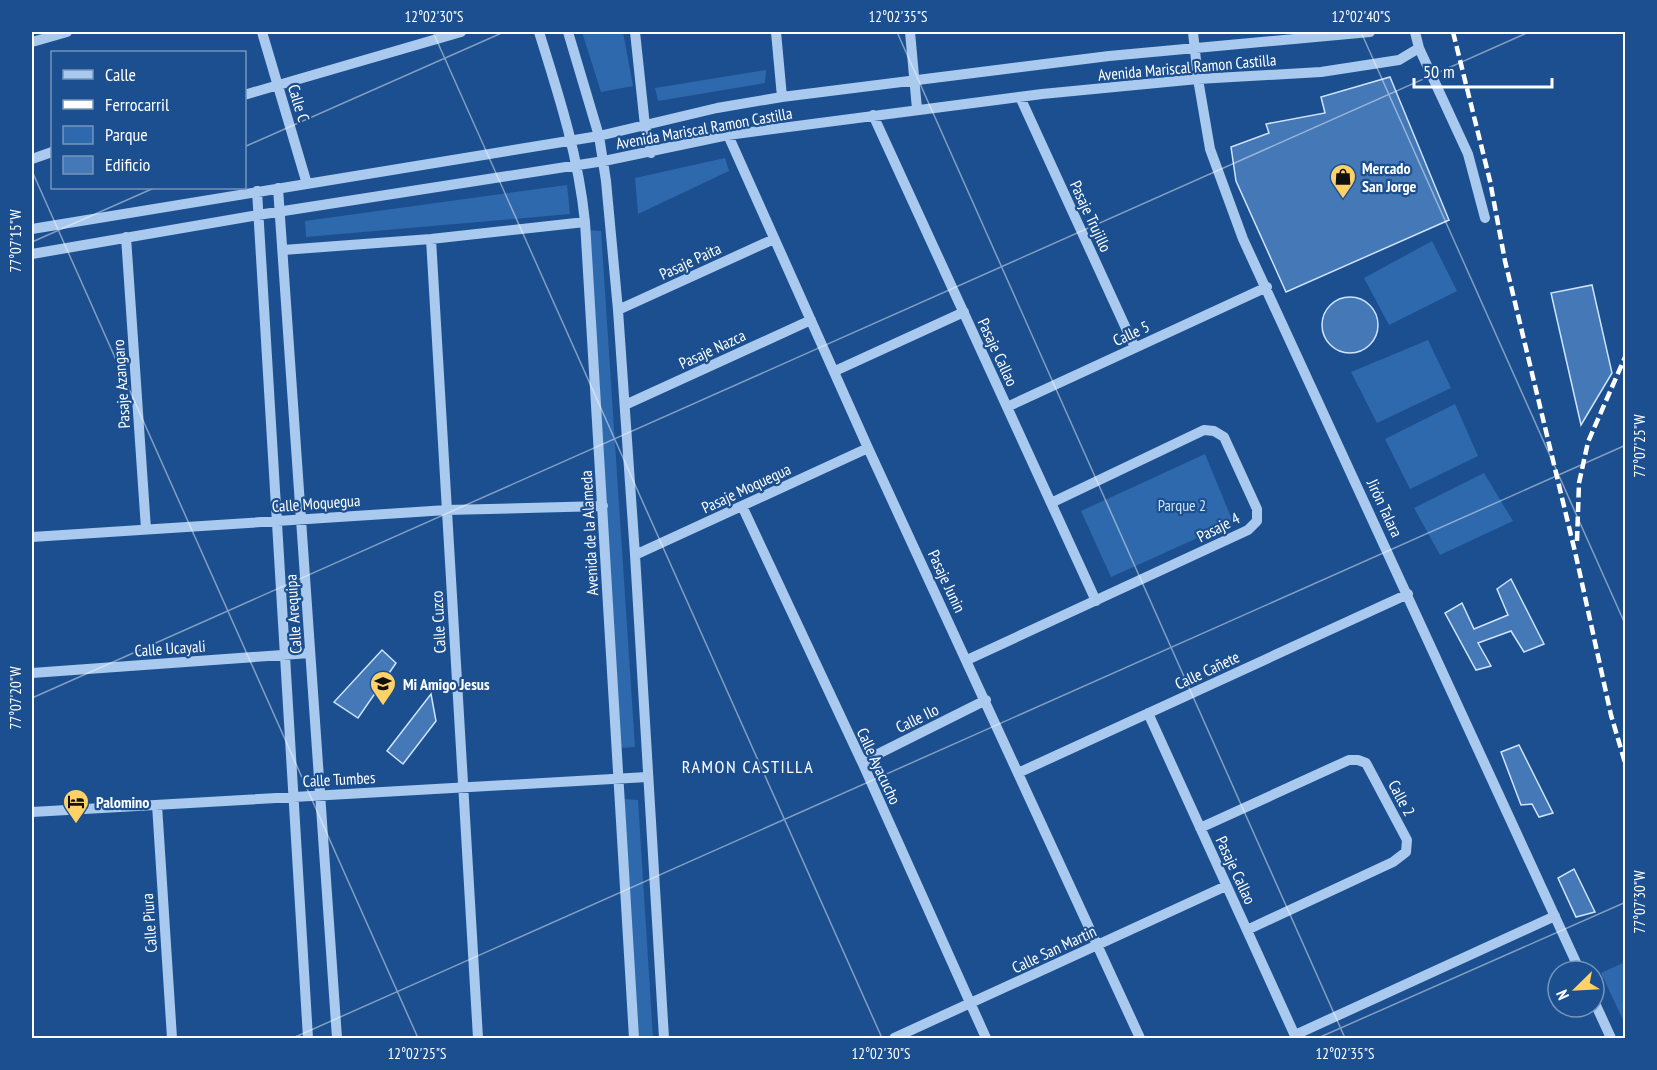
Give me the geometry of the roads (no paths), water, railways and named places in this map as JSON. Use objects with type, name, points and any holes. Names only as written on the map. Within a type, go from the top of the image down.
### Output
[{"type":"street","points":[[32,39],[67,32]]},
{"type":"street","name":"Calle C","points":[[262,32],[307,184]]},
{"type":"street","points":[[246,94],[461,32]]},
{"type":"street","name":"Avenida de la Alameda","points":[[539,32],[578,165],[585,222],[634,1038]]},
{"type":"street","points":[[568,32],[599,136],[604,161],[625,405],[664,1038]]},
{"type":"street","points":[[634,32],[645,126],[651,153]]},
{"type":"street","points":[[776,32],[782,97]]},
{"type":"street","points":[[910,32],[917,109]]},
{"type":"street","name":"Jirón Talara","points":[[1193,32],[1198,79],[1210,149],[1243,239],[1575,959]]},
{"type":"street","name":"Avenida Mariscal Ramon Castilla","points":[[32,230],[257,191],[572,141],[717,108],[782,97],[1304,35],[1370,32]]},
{"type":"street","points":[[1415,32],[1419,48],[1468,154],[1485,218]]},
{"type":"street","name":"Avenida Mariscal Ramon Castilla","points":[[32,254],[258,215],[651,153],[728,135],[1020,97],[1198,79],[1321,72],[1399,60],[1419,48]]},
{"type":"street","name":"Pasaje Trujillo","points":[[1020,97],[1135,348]]},
{"type":"street","name":"Pasaje Callao","points":[[873,115],[1096,601]]},
{"type":"street","name":"Pasaje Junin","points":[[728,135],[868,448],[1140,1038]]},
{"type":"street","points":[[32,159],[51,153]]},
{"type":"street","name":"Calle Arequipa","points":[[278,188],[337,1038]]},
{"type":"street","name":"Calle Arequipa","points":[[257,191],[308,1038]]},
{"type":"street","points":[[282,250],[431,239],[585,222]]},
{"type":"street","name":"Pasaje Azangaro","points":[[126,237],[146,529]]},
{"type":"street","name":"Calle Cuzco","points":[[431,239],[478,1038]]},
{"type":"street","name":"Pasaje Paita","points":[[618,310],[774,239]]},
{"type":"street","name":"Calle 5","points":[[1007,407],[1267,287]]},
{"type":"street","points":[[835,371],[964,312]]},
{"type":"street","name":"Pasaje Nazca","points":[[625,405],[811,320]]},
{"type":"street","name":"Pasaje 4","points":[[967,660],[1248,530],[1257,520],[1257,508],[1224,437],[1214,431],[1204,430],[1051,503]]},
{"type":"street","name":"Pasaje Moquegua","points":[[635,555],[868,448]]},
{"type":"street","name":"Calle Moquegua","points":[[32,537],[447,510],[603,506]]},
{"type":"street","name":"Calle Ayacucho","points":[[742,506],[862,762],[986,1038]]},
{"type":"street","name":"Calle Cañete","points":[[1018,773],[1408,594]]},
{"type":"street","name":"Calle Ucayali","points":[[32,673],[310,653]]},
{"type":"street","name":"Calle Ilo","points":[[862,762],[986,700]]},
{"type":"street","name":"Pasaje Callao","points":[[1148,713],[1296,1037]]},
{"type":"street","name":"Calle 2","points":[[1200,828],[1349,760],[1358,759],[1366,763],[1407,840],[1406,852],[1393,862],[1247,930]]},
{"type":"street","name":"Calle Tumbes","points":[[32,812],[647,777]]},
{"type":"street","name":"Calle Piura","points":[[156,805],[172,1038]]},
{"type":"street","name":"Calle San Martin","points":[[894,1038],[1226,886]]},
{"type":"street","points":[[1296,1037],[1555,916]]},
{"type":"street","points":[[1602,1019],[1611,1038]]},
{"type":"railway","points":[[1453,32],[1490,181],[1505,261],[1576,556],[1611,715],[1626,766]]},
{"type":"railway","points":[[1577,541],[1579,483],[1588,442],[1626,355]]},
{"type":"place","name":"Mercado San Jorge","points":[[1343,200]]},
{"type":"place","name":"Mi Amigo Jesus","points":[[383,707]]},
{"type":"place","name":"Palomino","points":[[76,825]]},
{"type":"district","name":"RAMON CASTILLA","points":[[748,767]]},
{"type":"park label","name":"Parque 2","points":[[1182,505]]}]
